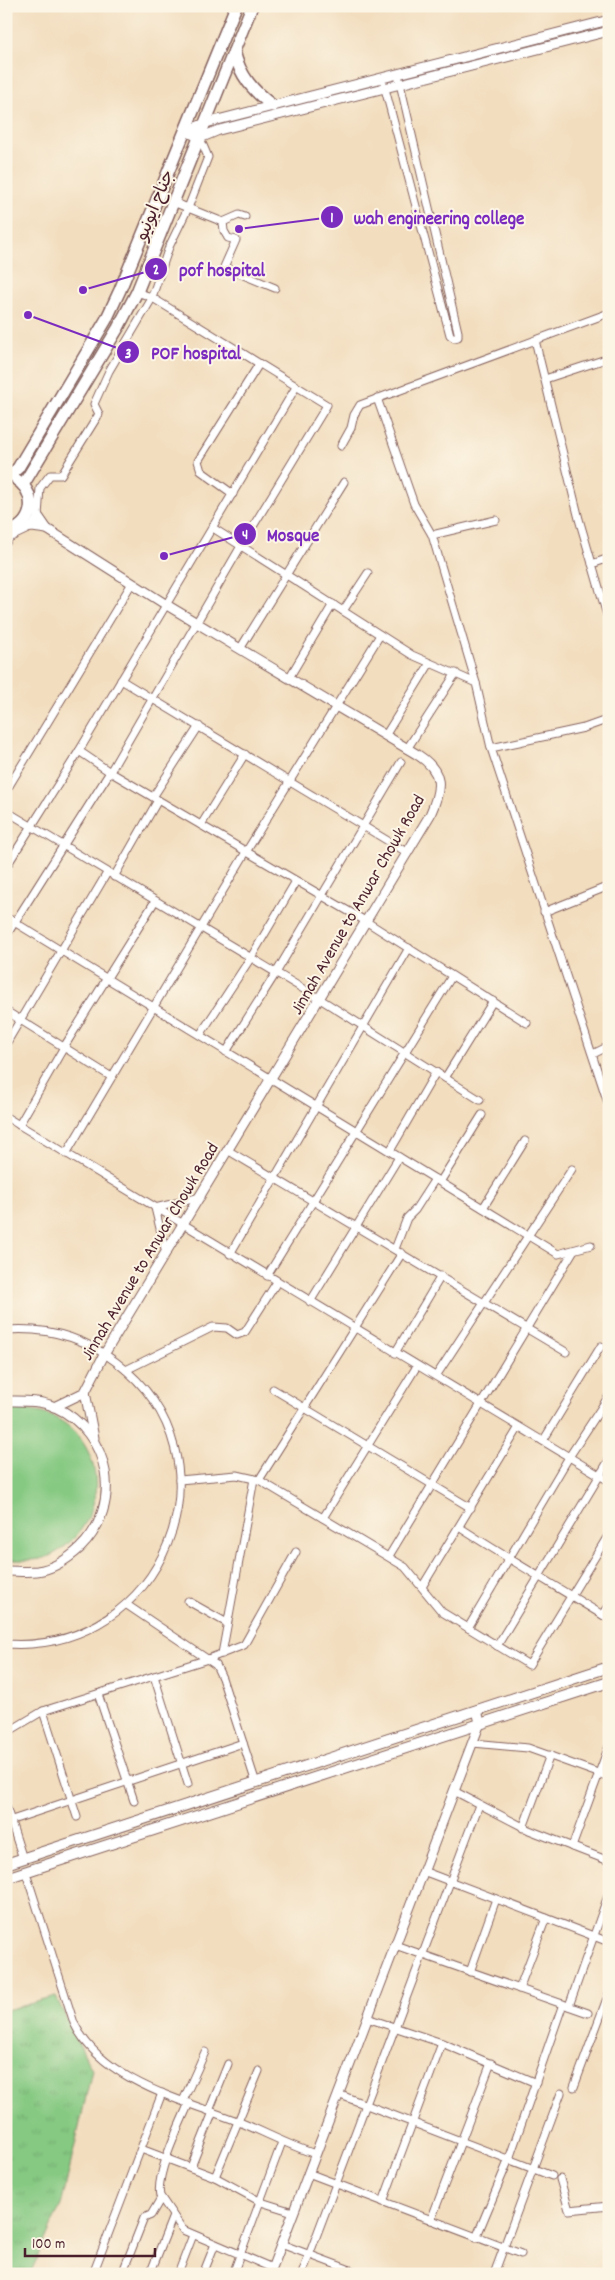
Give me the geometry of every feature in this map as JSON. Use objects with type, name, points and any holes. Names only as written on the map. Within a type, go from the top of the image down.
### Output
[{"type":"main road","name":"جناح ایونیو","points":[[8,476],[18,468],[106,320],[133,262],[236,6]]},
{"type":"main road","name":"جناح ایونیو","points":[[24,484],[118,328],[137,292],[252,6]]},
{"type":"main road","points":[[234,51],[244,78],[253,90],[275,111]]},
{"type":"main road","points":[[8,476],[24,484],[31,500],[29,517],[12,530]]},
{"type":"main road","points":[[6,1864],[609,1666]]},
{"type":"main road","points":[[6,1878],[609,1682]]},
{"type":"main road","points":[[392,1738],[396,1752]]},
{"type":"main road","points":[[106,1831],[111,1844]]},
{"type":"street","points":[[200,138],[275,111],[399,79],[609,20]]},
{"type":"street","points":[[399,79],[609,31]]},
{"type":"street","points":[[384,83],[450,336],[458,337],[399,79]]},
{"type":"street","points":[[186,131],[206,123],[275,111]]},
{"type":"street","points":[[6,543],[9,538],[32,527],[38,516],[40,488],[50,475],[61,475],[98,414],[94,404],[109,371],[151,298],[169,247],[188,208],[208,157],[200,138],[186,131]]},
{"type":"street","points":[[173,202],[224,222],[239,215],[245,217]]},
{"type":"street","points":[[224,222],[224,231],[228,238],[236,240],[224,267],[275,288]]},
{"type":"street","points":[[6,936],[110,772],[241,546],[327,405],[151,298],[137,292]]},
{"type":"street","points":[[341,446],[352,428],[354,415],[360,405],[609,313]]},
{"type":"street","points":[[535,340],[592,564],[609,622]]},
{"type":"street","points":[[545,379],[609,358]]},
{"type":"street","points":[[232,494],[201,471],[198,460],[259,364]]},
{"type":"street","points":[[6,866],[79,751],[296,386]]},
{"type":"street","points":[[377,398],[414,504],[432,535],[476,683],[491,748],[609,1106]]},
{"type":"street","points":[[240,649],[344,482]]},
{"type":"street","points":[[31,500],[38,516],[47,529]]},
{"type":"street","points":[[432,535],[496,520]]},
{"type":"street","points":[[12,530],[32,527],[47,529]]},
{"type":"street","points":[[212,528],[412,655],[476,683]]},
{"type":"street","name":"Jinnah Avenue to Anwar Chowk Road","points":[[47,529],[165,604],[430,763],[438,778],[439,795],[408,853],[105,1353],[85,1392]]},
{"type":"street","points":[[592,564],[609,558]]},
{"type":"street","points":[[343,611],[368,573]]},
{"type":"street","points":[[6,791],[132,583]]},
{"type":"street","points":[[289,678],[333,604]]},
{"type":"street","points":[[66,1154],[110,1076],[380,635]]},
{"type":"street","points":[[386,736],[430,663]]},
{"type":"street","points":[[407,749],[456,673]]},
{"type":"street","points":[[121,680],[408,853]]},
{"type":"street","points":[[491,748],[584,728],[609,719]]},
{"type":"street","points":[[6,1044],[61,951],[111,875],[199,726]]},
{"type":"street","points":[[79,751],[110,772],[367,922],[527,1023]]},
{"type":"street","points":[[201,825],[245,754]]},
{"type":"street","points":[[226,1052],[276,973],[401,762]]},
{"type":"street","points":[[6,811],[250,959],[320,999],[480,1100]]},
{"type":"street","points":[[200,1036],[250,959],[296,881]]},
{"type":"street","points":[[544,912],[609,886]]},
{"type":"street","points":[[19,1125],[64,1047],[154,901]]},
{"type":"street","points":[[6,917],[558,1254],[591,1245]]},
{"type":"street","points":[[230,1254],[409,948]]},
{"type":"street","points":[[267,1276],[452,976]]},
{"type":"street","points":[[445,1078],[493,1001]]},
{"type":"street","points":[[6,1011],[110,1076]]},
{"type":"street","points":[[593,1054],[609,1046]]},
{"type":"street","points":[[390,1151],[436,1072]]},
{"type":"street","points":[[222,1654],[256,1479],[306,1408],[399,1251],[407,1218],[438,1180],[482,1115]]},
{"type":"street","points":[[6,1117],[183,1226],[609,1481]]},
{"type":"street","points":[[483,1208],[525,1141]]},
{"type":"street","points":[[229,1151],[566,1352]]},
{"type":"street","points":[[310,1302],[399,1157]]},
{"type":"street","points":[[436,1376],[572,1169]]},
{"type":"street","points":[[155,1208],[201,1196]]},
{"type":"street","points":[[155,1208],[166,1254]]},
{"type":"street","points":[[388,1556],[574,1250]]},
{"type":"street","points":[[395,1353],[441,1276]]},
{"type":"street","points":[[126,1370],[213,1328],[227,1328],[237,1335],[245,1332],[277,1282]]},
{"type":"street","points":[[6,1330],[33,1329],[58,1333],[82,1341],[105,1353],[126,1370],[145,1390],[164,1420],[171,1439],[179,1480],[174,1526],[167,1548],[147,1582],[127,1604],[106,1620],[83,1632],[59,1640],[33,1644],[6,1644]]},
{"type":"street","points":[[543,1441],[601,1346]]},
{"type":"street","points":[[323,1518],[417,1366]]},
{"type":"street","points":[[273,1389],[471,1508]]},
{"type":"street","points":[[6,1571],[38,1571],[69,1559],[92,1536],[105,1505],[106,1472],[94,1441],[85,1392],[54,1407]]},
{"type":"street","points":[[468,1628],[569,1457],[609,1396]]},
{"type":"street","points":[[6,1402],[30,1401],[54,1407],[77,1421],[94,1441]]},
{"type":"street","points":[[422,1588],[519,1427]]},
{"type":"street","points":[[497,1646],[609,1460]]},
{"type":"street","points":[[179,1480],[237,1475],[256,1479],[388,1556],[404,1567],[442,1612],[529,1665],[609,1534]]},
{"type":"street","points":[[459,1527],[509,1560],[540,1576],[606,1617],[609,1606]]},
{"type":"street","points":[[6,1732],[44,1711],[208,1659],[244,1645],[296,1552]]},
{"type":"street","points":[[188,1600],[227,1623]]},
{"type":"street","points":[[127,1604],[216,1665],[256,1782]]},
{"type":"street","points":[[154,1676],[188,1784]]},
{"type":"street","points":[[98,1694],[134,1801]]},
{"type":"street","points":[[206,2052],[166,2159],[158,2190],[161,2198],[183,2230],[271,2271],[480,1723],[477,1710]]},
{"type":"street","points":[[44,1711],[77,1817]]},
{"type":"street","points":[[472,1742],[528,1748],[609,1777]]},
{"type":"street","points":[[9,1821],[243,1743]]},
{"type":"street","points":[[572,1847],[609,1746]]},
{"type":"street","points":[[523,1828],[550,1755]]},
{"type":"street","points":[[454,1791],[523,1828],[609,1861]]},
{"type":"street","points":[[302,2274],[479,1805]]},
{"type":"street","points":[[6,1806],[9,1821],[23,1859]]},
{"type":"street","points":[[423,1871],[609,1942]]},
{"type":"street","points":[[26,1872],[74,2023],[81,2038],[91,2049],[137,2083],[315,2154]]},
{"type":"street","points":[[476,2238],[609,1893]]},
{"type":"street","points":[[470,1972],[496,1898]]},
{"type":"street","points":[[519,1989],[546,1918]]},
{"type":"street","points":[[395,1944],[588,2013]]},
{"type":"street","points":[[574,2087],[609,1993]]},
{"type":"street","points":[[367,2018],[442,2043],[536,2083]]},
{"type":"street","points":[[383,2202],[442,2043]]},
{"type":"street","points":[[431,2220],[491,2063]]},
{"type":"street","points":[[191,2167],[228,2064]]},
{"type":"street","points":[[215,2177],[259,2071]]},
{"type":"street","points":[[93,2274],[142,2149],[162,2092]]},
{"type":"street","points":[[494,2274],[561,2093]]},
{"type":"street","points":[[338,2094],[552,2176]]},
{"type":"street","points":[[233,2274],[282,2142]]},
{"type":"street","points":[[142,2149],[215,2177],[261,2202],[293,2212]]},
{"type":"street","points":[[308,2173],[520,2254]]},
{"type":"street","points":[[560,2179],[569,2210],[609,2206]]},
{"type":"street","points":[[122,2274],[144,2218],[151,2215],[161,2198]]},
{"type":"street","points":[[150,2274],[173,2216]]},
{"type":"street","points":[[178,2274],[193,2234]]},
{"type":"street","points":[[203,2274],[215,2244]]},
{"type":"street","points":[[281,2244],[356,2273]]},
{"type":"green space","points":[[17,1409],[49,1415],[67,1425],[79,1437],[88,1451],[93,1465],[95,1497],[91,1512],[83,1526],[73,1539],[62,1548],[50,1556],[37,1560],[6,1560],[6,1411]]},
{"type":"green space","points":[[56,1997],[92,2070],[62,2202],[30,2274],[6,2274],[6,2010]]},
{"type":"place","name":"wah engineering college","points":[[239,229]]},
{"type":"place","name":"pof hospital","points":[[83,290]]},
{"type":"place","name":"POF hospital","points":[[28,315]]},
{"type":"place","name":"Mosque","points":[[164,556]]}]
